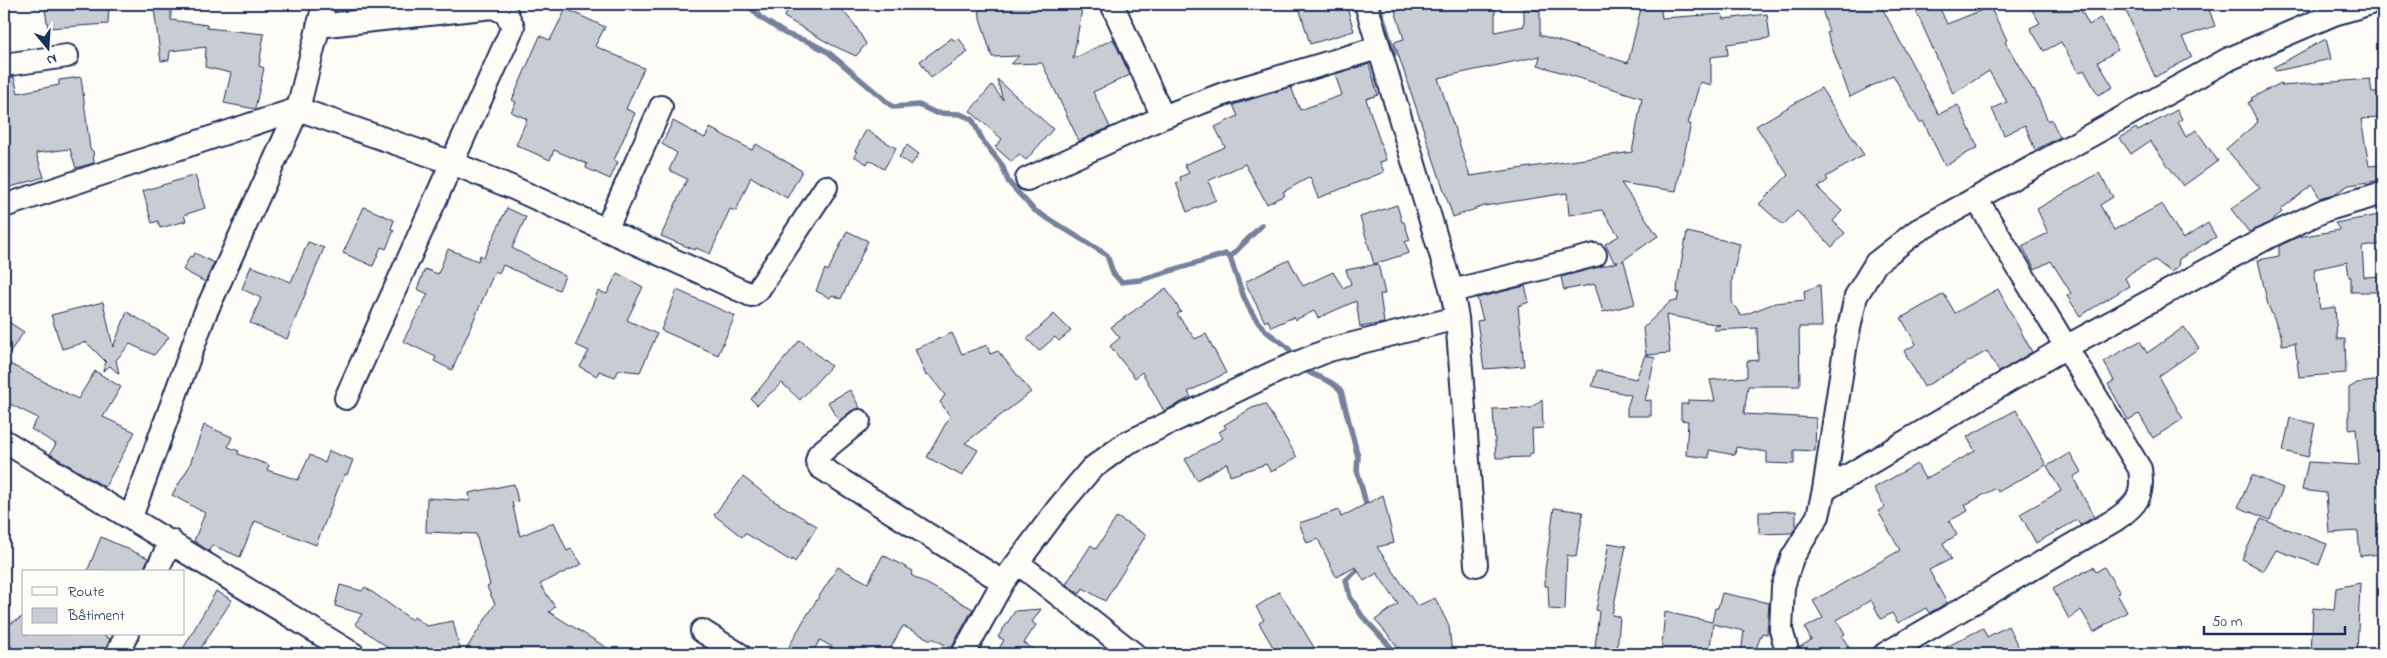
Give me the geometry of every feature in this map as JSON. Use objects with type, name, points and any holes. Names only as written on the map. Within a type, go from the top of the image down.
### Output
[{"type":"street","points":[[132,517],[204,316],[298,109],[324,4]]},
{"type":"street","points":[[1112,4],[1163,117]]},
{"type":"street","points":[[1366,4],[1452,291],[1458,318],[1476,565]]},
{"type":"street","points":[[1788,654],[1781,630],[1783,587],[1792,558],[1818,516],[1824,490],[1846,342],[1856,296],[1876,263],[1917,231],[2229,59],[2334,14],[2368,4]]},
{"type":"street","points":[[318,26],[493,7],[506,13],[513,27],[450,162],[346,398]]},
{"type":"street","points":[[1027,180],[1163,117],[1226,93],[1378,48]]},
{"type":"street","points":[[4,65],[67,56]]},
{"type":"street","points":[[606,230],[660,107]]},
{"type":"street","points":[[4,206],[298,109],[450,162],[511,187],[752,295],[758,290],[826,187]]},
{"type":"street","points":[[1885,654],[2115,520],[2133,507],[2142,486],[2140,469],[1976,198]]},
{"type":"street","points":[[1824,490],[2066,347],[2268,237],[2325,210],[2382,198]]},
{"type":"street","points":[[1452,291],[1595,255]]},
{"type":"street","points":[[963,654],[1003,582],[1092,469],[1125,444],[1275,372],[1329,350],[1458,318]]},
{"type":"street","points":[[859,421],[819,454],[817,461],[820,467],[1003,582]]},
{"type":"street","points":[[4,441],[132,517],[352,654]]},
{"type":"street","points":[[157,570],[171,541]]},
{"type":"street","points":[[1018,563],[1134,654]]},
{"type":"street","points":[[702,631],[739,654]]},
{"type":"street","points":[[117,654],[126,636]]},
{"type":"building","points":[[44,4],[109,4],[108,24],[48,28]]},
{"type":"building","points":[[792,4],[837,4],[855,25],[866,44],[856,56],[832,45],[784,17]]},
{"type":"building","points":[[979,4],[1083,4],[1073,59],[1113,39],[1130,75],[1093,92],[1110,127],[1079,141],[1042,63],[1011,64],[1019,56],[992,57],[980,18]]},
{"type":"building","points":[[1298,4],[1346,4],[1354,31],[1310,44]]},
{"type":"building","points":[[1393,4],[1495,4],[1495,32],[1524,26],[1524,9],[1540,10],[1540,35],[1628,63],[1642,4],[1660,4],[1662,18],[1722,14],[1724,19],[1767,14],[1770,38],[1727,44],[1728,55],[1711,57],[1711,85],[1700,82],[1688,124],[1691,124],[1676,191],[1621,183],[1658,236],[1622,261],[1624,261],[1635,304],[1603,312],[1595,284],[1564,290],[1561,277],[1618,262],[1614,262],[1605,244],[1619,236],[1602,210],[1569,215],[1567,193],[1484,206],[1453,217],[1394,42],[1404,39]],"holes":[[[1540,56],[1538,65],[1642,98],[1632,152],[1470,176],[1438,78]]]},
{"type":"building","points":[[1855,4],[1880,4],[1939,114],[1958,105],[1978,147],[1945,166],[1923,121],[1920,123],[1893,75],[1850,97],[1827,33],[1829,32],[1822,9],[1837,5],[1838,8]]},
{"type":"building","points":[[1913,4],[1938,4],[1947,24],[1990,7],[2007,40],[2005,42],[2034,89],[2048,121],[2051,119],[2060,137],[2035,150],[2025,125],[2004,135],[1992,109],[2007,102],[1989,71],[1953,94]]},
{"type":"building","points":[[2042,4],[2078,4],[2089,25],[2100,18],[2118,50],[2098,62],[2113,87],[2098,95],[2084,70],[2079,73],[2061,42],[2044,51],[2030,28],[2040,23],[2032,10]]},
{"type":"building","points":[[2123,4],[2207,4],[2215,26],[2182,37],[2192,57],[2155,77]]},
{"type":"building","points":[[171,7],[171,20],[207,25],[207,28],[264,34],[259,66],[264,68],[255,109],[224,103],[231,73],[205,67],[206,47],[170,51],[169,60],[161,61],[154,9]]},
{"type":"building","points":[[566,9],[605,27],[595,46],[644,68],[626,109],[635,113],[614,160],[618,162],[610,179],[586,168],[587,164],[554,150],[550,160],[516,145],[527,119],[511,112],[516,102],[512,100],[540,36],[550,40]]},
{"type":"building","points":[[952,38],[954,41],[959,38],[968,52],[931,78],[920,61]]},
{"type":"building","points":[[2326,39],[2331,59],[2276,71],[2274,67]]},
{"type":"building","points":[[1369,64],[1378,95],[1366,99],[1386,160],[1380,162],[1384,172],[1318,198],[1310,177],[1283,192],[1285,195],[1267,204],[1245,164],[1208,181],[1216,200],[1187,212],[1176,183],[1181,181],[1180,177],[1189,173],[1184,165],[1225,147],[1215,127],[1238,116],[1233,105],[1291,87],[1300,110],[1342,95],[1335,74]]},
{"type":"building","points":[[14,77],[18,93],[59,85],[59,80],[81,77],[90,149],[93,151],[94,163],[76,168],[70,149],[36,153],[44,177],[4,189],[4,78]]},
{"type":"building","points":[[997,79],[1053,129],[1026,160],[1019,154],[1012,162],[995,147],[1002,139],[970,111],[992,85],[1003,100]]},
{"type":"building","points":[[2370,79],[2372,93],[2382,93],[2382,118],[2361,119],[2369,166],[2380,165],[2382,180],[2349,185],[2334,194],[2320,198],[2312,185],[2280,210],[2282,212],[2270,222],[2249,232],[2231,209],[2260,188],[2226,149],[2258,122],[2248,103],[2252,100],[2251,98],[2281,83],[2281,86]]},
{"type":"building","points":[[1821,88],[1864,155],[1826,177],[1828,180],[1818,188],[1842,211],[1833,221],[1845,233],[1832,247],[1797,211],[1783,225],[1759,204],[1788,175],[1756,126]]},
{"type":"building","points":[[2177,110],[2182,119],[2178,122],[2186,137],[2196,130],[2218,161],[2183,186],[2150,141],[2131,154],[2120,138],[2136,128],[2138,131]]},
{"type":"building","points":[[673,121],[705,138],[710,128],[752,150],[756,144],[802,171],[787,198],[751,177],[736,211],[730,209],[710,254],[696,248],[695,250],[661,236],[687,179],[669,170],[677,153],[662,144]]},
{"type":"building","points":[[866,130],[896,148],[884,169],[869,160],[867,164],[854,156]]},
{"type":"building","points":[[907,145],[919,154],[911,165],[899,157]]},
{"type":"building","points":[[2099,173],[2113,197],[2100,205],[2114,230],[2162,204],[2183,239],[2208,223],[2216,237],[2179,259],[2178,267],[2171,272],[2155,260],[2132,272],[2125,278],[2129,286],[2080,316],[2067,296],[2071,293],[2051,261],[2035,269],[2022,246],[2048,233],[2037,209]]},
{"type":"building","points":[[195,175],[205,208],[184,215],[186,221],[160,228],[158,221],[152,223],[143,191]]},
{"type":"building","points":[[1397,205],[1410,240],[1405,242],[1409,253],[1374,264],[1360,217]]},
{"type":"building","points":[[364,207],[394,220],[391,229],[394,230],[386,249],[381,247],[373,266],[343,253]]},
{"type":"building","points":[[507,208],[526,217],[512,248],[565,276],[559,290],[503,265],[499,273],[495,271],[452,370],[434,361],[436,357],[403,341],[428,294],[417,289],[425,269],[438,274],[448,249],[478,261],[480,255],[484,257]]},
{"type":"building","points":[[2379,215],[2383,244],[2362,247],[2364,277],[2383,276],[2383,292],[2351,292],[2351,277],[2349,277],[2347,262],[2314,269],[2320,309],[2335,307],[2337,339],[2345,339],[2346,373],[2299,377],[2295,343],[2282,345],[2281,335],[2268,305],[2258,260],[2279,256],[2279,246],[2298,237],[2340,230],[2335,223]]},
{"type":"building","points":[[847,231],[868,241],[841,299],[832,295],[830,298],[816,291],[825,269],[828,271]]},
{"type":"building","points":[[1687,232],[1740,244],[1732,279],[1732,302],[1741,316],[1775,303],[1805,300],[1804,291],[1820,285],[1822,327],[1799,327],[1800,386],[1748,386],[1744,414],[1816,418],[1815,451],[1794,450],[1794,464],[1767,463],[1767,452],[1736,447],[1735,455],[1709,450],[1709,458],[1686,455],[1688,421],[1681,420],[1681,404],[1688,404],[1688,400],[1715,401],[1710,380],[1747,377],[1747,361],[1758,360],[1757,328],[1714,330],[1713,327],[1720,325],[1666,315],[1670,353],[1646,355],[1643,328],[1671,301],[1677,301],[1679,292],[1677,293],[1678,280]]},
{"type":"building","points":[[308,242],[324,248],[287,339],[250,323],[261,298],[242,289],[251,266],[291,282]]},
{"type":"building","points":[[195,253],[214,263],[205,282],[183,270],[190,256],[192,257]]},
{"type":"building","points":[[1289,260],[1303,286],[1333,272],[1343,288],[1351,284],[1346,270],[1378,264],[1385,294],[1380,294],[1384,323],[1360,327],[1356,301],[1318,318],[1314,311],[1295,320],[1294,317],[1271,327],[1268,320],[1265,322],[1245,282]]},
{"type":"building","points":[[617,273],[643,287],[627,320],[657,334],[640,372],[619,370],[615,377],[599,371],[597,376],[580,367],[589,351],[576,345],[598,291],[607,294]]},
{"type":"building","points":[[1525,286],[1529,302],[1518,306],[1524,366],[1484,369],[1477,321],[1483,320],[1477,298]]},
{"type":"building","points":[[1166,288],[1181,312],[1177,314],[1195,339],[1206,334],[1226,373],[1188,392],[1191,397],[1164,411],[1142,372],[1135,378],[1110,346],[1120,338],[1111,327]]},
{"type":"building","points":[[1998,289],[2032,352],[1999,372],[1987,351],[1924,387],[1904,351],[1916,344],[1901,318],[1944,294],[1955,313]]},
{"type":"building","points":[[677,290],[735,316],[718,355],[661,330]]},
{"type":"building","points":[[103,302],[113,347],[127,312],[169,337],[154,355],[130,344],[116,360],[119,374],[110,366],[103,371],[106,362],[86,342],[62,349],[51,315]]},
{"type":"building","points":[[1054,314],[1071,331],[1059,341],[1055,337],[1039,351],[1027,339]]},
{"type":"building","points":[[4,319],[24,332],[4,360]]},
{"type":"building","points":[[2184,327],[2199,348],[2159,376],[2183,419],[2153,438],[2139,414],[2128,420],[2108,384],[2114,381],[2104,361],[2140,341],[2147,353]]},
{"type":"building","points":[[952,333],[962,354],[987,345],[990,354],[998,351],[1031,392],[965,443],[978,450],[962,476],[927,457],[950,416],[940,402],[945,395],[929,375],[926,376],[915,349]]},
{"type":"building","points":[[800,340],[831,366],[800,400],[782,383],[757,405],[751,399]]},
{"type":"building","points":[[1645,355],[1655,358],[1645,401],[1651,400],[1651,416],[1627,416],[1631,395],[1592,386],[1597,370],[1636,379]]},
{"type":"building","points":[[4,361],[78,399],[95,371],[121,387],[103,417],[135,432],[105,487],[50,454],[56,444],[31,429],[38,418],[4,401]]},
{"type":"building","points":[[2383,380],[2383,554],[2360,556],[2358,531],[2329,533],[2326,493],[2302,490],[2308,462],[2359,465],[2356,428],[2349,429],[2349,388],[2357,383]]},
{"type":"building","points":[[850,390],[860,408],[851,411],[839,421],[828,402]]},
{"type":"building","points":[[1542,399],[1543,428],[1532,429],[1533,453],[1529,454],[1529,457],[1496,458],[1493,409],[1531,408]]},
{"type":"building","points":[[1265,404],[1297,457],[1271,472],[1266,464],[1230,476],[1227,463],[1197,480],[1185,459],[1223,438],[1219,432],[1226,428],[1224,425],[1252,408]]},
{"type":"building","points":[[2016,410],[2046,465],[1998,492],[1996,488],[1965,505],[1968,511],[1949,521],[1957,535],[1943,543],[1951,559],[1929,570],[1947,603],[1929,613],[1926,608],[1898,623],[1892,613],[1881,619],[1871,600],[1837,620],[1845,634],[1842,636],[1853,654],[1801,654],[1800,647],[1811,640],[1805,628],[1823,618],[1813,601],[1900,550],[1878,511],[1885,507],[1874,488],[1917,464],[1925,479],[1975,451],[1967,437]]},
{"type":"building","points":[[2290,418],[2315,424],[2308,457],[2283,451]]},
{"type":"building","points":[[204,425],[232,437],[228,447],[239,451],[238,454],[269,465],[267,470],[298,480],[310,455],[325,463],[329,451],[353,460],[347,475],[345,474],[338,489],[316,545],[255,521],[240,557],[212,545],[209,551],[194,541],[205,513],[172,495],[189,467]]},
{"type":"building","points":[[2070,453],[2081,472],[2073,477],[2094,517],[2080,525],[2077,520],[2036,543],[2020,514],[2061,491],[2047,466]]},
{"type":"building","points":[[2252,475],[2283,488],[2270,520],[2238,507]]},
{"type":"building","points":[[743,477],[774,501],[817,526],[795,562],[745,533],[742,537],[714,515]]},
{"type":"building","points":[[514,484],[518,501],[512,502],[520,536],[554,522],[567,551],[571,549],[582,564],[540,584],[555,607],[549,612],[617,654],[463,654],[495,604],[487,587],[490,585],[476,534],[426,532],[427,498],[470,501],[469,493]]},
{"type":"building","points":[[1383,495],[1394,543],[1377,547],[1417,606],[1435,598],[1449,626],[1452,654],[1404,654],[1375,620],[1398,604],[1377,573],[1364,581],[1356,567],[1336,577],[1318,539],[1307,543],[1299,523],[1339,510],[1341,517]]},
{"type":"building","points":[[1554,508],[1583,512],[1576,557],[1567,555],[1565,610],[1549,609],[1548,586],[1545,586],[1545,570]]},
{"type":"building","points":[[1796,511],[1796,526],[1792,533],[1759,534],[1759,512]]},
{"type":"building","points":[[1117,517],[1146,535],[1105,601],[1083,588],[1080,594],[1066,584],[1091,545],[1096,549]]},
{"type":"building","points":[[2261,519],[2327,544],[2319,565],[2276,550],[2264,571],[2242,559]]},
{"type":"building","points":[[101,537],[148,558],[144,570],[88,570]]},
{"type":"building","points":[[1609,543],[1626,546],[1612,615],[1620,617],[1617,650],[1595,648],[1599,611],[1596,610]]},
{"type":"building","points":[[883,555],[913,571],[911,575],[973,609],[951,648],[903,626],[887,654],[844,654],[820,640],[811,654],[785,654],[802,623],[838,567],[868,583]]},
{"type":"building","points":[[2093,567],[2096,572],[2104,567],[2120,593],[2117,594],[2127,612],[2094,632],[2081,610],[2069,619],[2053,589]]},
{"type":"building","points":[[2360,583],[2357,654],[2311,654],[2313,608],[2334,610],[2336,588]]},
{"type":"building","points":[[340,585],[362,591],[365,587],[412,620],[414,617],[427,626],[453,621],[461,654],[397,654],[355,624],[362,614],[335,606]]},
{"type":"building","points":[[216,591],[232,600],[197,654],[180,654]]},
{"type":"building","points":[[1279,592],[1318,654],[1277,654],[1259,623],[1264,620],[1256,607]]},
{"type":"building","points":[[1722,593],[1769,603],[1767,634],[1762,633],[1754,654],[1741,654],[1744,631],[1713,624],[1709,654],[1661,654],[1665,612],[1712,622],[1715,608],[1718,608]]},
{"type":"building","points":[[1041,609],[1032,622],[1036,625],[1024,643],[1041,654],[996,654],[1004,640],[998,637],[1015,611]]},
{"type":"building","points":[[22,617],[22,636],[105,636],[110,639],[104,654],[15,654],[4,632],[4,627]]},
{"type":"building","points":[[2008,626],[2022,654],[1933,654],[1983,628],[1987,637]]},
{"type":"waterway","points":[[747,4],[761,18],[786,34],[809,42],[828,52],[893,107],[919,105],[936,113],[960,114],[972,119],[983,141],[1002,165],[1012,186],[1034,210],[1107,255],[1113,273],[1121,282],[1140,280],[1226,254],[1230,257]]},
{"type":"waterway","points":[[1379,5],[1394,54]]},
{"type":"waterway","points":[[1230,257],[1262,225]]},
{"type":"waterway","points":[[1230,257],[1251,312],[1263,328],[1285,345],[1296,359]]},
{"type":"waterway","points":[[1302,367],[1311,374],[1332,383],[1341,391],[1358,457],[1357,470],[1368,511]]},
{"type":"waterway","points":[[1363,565],[1346,580],[1350,597],[1362,616],[1397,654]]}]
